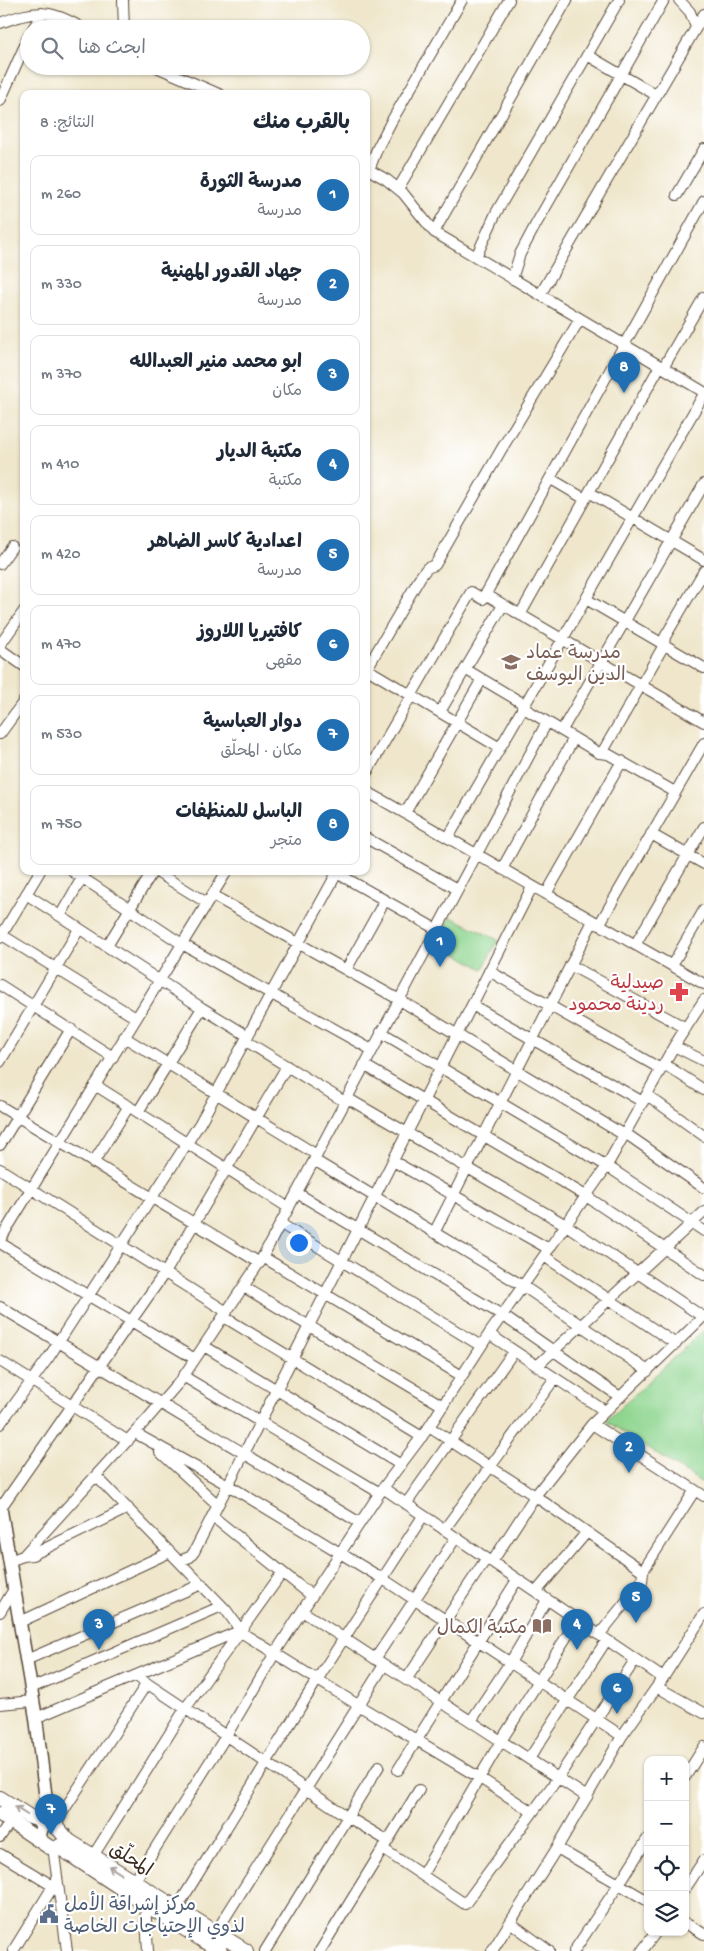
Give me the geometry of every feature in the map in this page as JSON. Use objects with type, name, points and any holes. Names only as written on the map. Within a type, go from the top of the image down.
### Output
[{"type":"highway","name":"المحلّق","points":[[0,1798],[30,1817],[54,1828],[69,1841],[246,1951]]},
{"type":"highway","name":"المحلّق","points":[[5,1818],[49,1847],[63,1850],[220,1951]]},
{"type":"main road","points":[[0,1508],[36,1718],[47,1808],[54,1828],[38,1839]]},
{"type":"street","points":[[123,0],[124,20]]},
{"type":"street","points":[[370,164],[391,122],[462,0]]},
{"type":"street","points":[[398,189],[509,0]]},
{"type":"street","points":[[434,232],[567,0]]},
{"type":"street","points":[[476,257],[496,213],[619,0]]},
{"type":"street","points":[[512,278],[520,254],[536,224],[664,0]]},
{"type":"street","points":[[679,0],[690,12],[696,27]]},
{"type":"street","points":[[38,20],[42,12]]},
{"type":"street","points":[[0,22],[20,15],[42,12],[60,16],[67,20]]},
{"type":"street","points":[[540,295],[704,14]]},
{"type":"street","points":[[587,55],[656,95]]},
{"type":"street","points":[[0,101],[20,56]]},
{"type":"street","points":[[175,75],[210,90]]},
{"type":"street","points":[[677,195],[703,153]]},
{"type":"street","points":[[370,170],[398,189],[434,232],[704,393],[448,838]]},
{"type":"street","points":[[370,767],[471,592],[483,599],[551,479],[652,291],[704,201]]},
{"type":"street","points":[[520,615],[587,496],[704,297]]},
{"type":"street","points":[[370,662],[421,576],[427,568],[434,565],[500,450],[580,319]]},
{"type":"street","points":[[551,479],[632,518],[704,560]]},
{"type":"street","points":[[562,730],[704,484]]},
{"type":"street","points":[[0,564],[12,547]]},
{"type":"street","points":[[602,753],[664,644],[665,637],[704,571]]},
{"type":"street","points":[[485,594],[704,722]]},
{"type":"street","points":[[586,599],[703,664]]},
{"type":"street","points":[[440,712],[504,605]]},
{"type":"street","points":[[0,645],[20,617]]},
{"type":"street","points":[[0,649],[20,663]]},
{"type":"street","points":[[465,669],[574,738],[622,761],[675,792]]},
{"type":"street","points":[[370,671],[500,748]]},
{"type":"street","points":[[405,813],[482,679]]},
{"type":"street","points":[[0,734],[20,706]]},
{"type":"street","points":[[23,1556],[161,1404],[195,1359],[261,1260],[398,999],[547,722]]},
{"type":"street","points":[[502,869],[574,738]]},
{"type":"street","points":[[434,1233],[570,965],[651,834],[704,742]]},
{"type":"street","points":[[546,894],[622,761]]},
{"type":"street","points":[[370,793],[704,984]]},
{"type":"street","points":[[635,944],[704,827]]},
{"type":"street","points":[[651,834],[704,864]]},
{"type":"street","points":[[370,840],[457,890]]},
{"type":"street","points":[[38,875],[1,937],[136,1018]]},
{"type":"street","points":[[60,916],[84,875],[182,944],[372,1050]]},
{"type":"street","points":[[107,946],[151,875]]},
{"type":"street","points":[[162,875],[298,944],[398,999],[625,1134],[704,1188]]},
{"type":"street","points":[[195,1359],[0,1241],[224,875]]},
{"type":"street","points":[[0,1424],[58,1342],[217,1094],[333,875]]},
{"type":"street","points":[[340,875],[436,929]]},
{"type":"street","points":[[179,1561],[190,1557],[194,1552],[532,886]]},
{"type":"street","points":[[26,894],[160,980],[287,1066],[566,1225],[704,1317],[592,1424],[535,1496],[446,1620],[406,1680]]},
{"type":"street","points":[[346,970],[385,900]]},
{"type":"street","points":[[672,966],[704,910]]},
{"type":"street","points":[[0,1062],[80,929]]},
{"type":"street","points":[[570,965],[686,1028]]},
{"type":"street","points":[[489,971],[704,1090]]},
{"type":"street","points":[[0,985],[112,1056]]},
{"type":"street","points":[[134,1882],[226,1736],[274,1653],[382,1491],[429,1427],[489,1334],[607,1166],[674,1046],[686,1028],[700,1016],[704,1000]]},
{"type":"street","points":[[472,1005],[645,1098],[704,1136]]},
{"type":"street","points":[[93,1163],[168,1064],[202,1008]]},
{"type":"street","points":[[0,1145],[71,1029]]},
{"type":"street","points":[[381,1032],[607,1166],[704,1231]]},
{"type":"street","points":[[124,1037],[256,1118],[375,1197],[523,1286],[648,1371]]},
{"type":"street","points":[[674,1046],[704,1061]]},
{"type":"street","points":[[364,1065],[586,1196],[704,1275]]},
{"type":"street","points":[[0,1508],[165,1272],[287,1066]]},
{"type":"street","points":[[95,1085],[289,1208]]},
{"type":"street","points":[[0,1106],[194,1223],[325,1294],[462,1376]]},
{"type":"street","points":[[393,1161],[547,1252],[609,1300],[676,1344]]},
{"type":"street","points":[[0,1169],[165,1272],[292,1358],[422,1437]]},
{"type":"street","points":[[297,1193],[502,1315],[620,1397]]},
{"type":"street","points":[[537,1366],[704,1212]]},
{"type":"street","points":[[280,1224],[482,1346]]},
{"type":"street","points":[[244,1287],[443,1406]]},
{"type":"street","points":[[0,1307],[360,1524]]},
{"type":"street","points":[[489,1334],[605,1411]]},
{"type":"street","points":[[204,1346],[401,1464]]},
{"type":"street","points":[[406,1504],[514,1351]]},
{"type":"street","points":[[0,1361],[128,1441]]},
{"type":"street","points":[[183,1376],[260,1422],[406,1504],[455,1539],[663,1678]]},
{"type":"street","points":[[444,1530],[555,1378]]},
{"type":"street","points":[[592,1424],[704,1496]]},
{"type":"street","points":[[429,1427],[535,1496],[643,1571]]},
{"type":"street","points":[[135,1433],[383,1578],[622,1736]]},
{"type":"street","points":[[146,1439],[218,1505]]},
{"type":"street","points":[[96,1476],[202,1584],[222,1606],[239,1631],[358,1706],[480,1778],[532,1812]]},
{"type":"street","points":[[529,1759],[568,1700],[602,1638],[642,1582],[643,1571],[694,1490]]},
{"type":"street","points":[[10,1560],[32,1555],[128,1508]]},
{"type":"street","points":[[212,1516],[312,1596]]},
{"type":"street","points":[[176,1908],[317,1680],[423,1516]]},
{"type":"street","points":[[536,1592],[587,1532]]},
{"type":"street","points":[[375,1659],[455,1539]]},
{"type":"street","points":[[20,1622],[170,1552]]},
{"type":"street","points":[[93,1856],[185,1709],[282,1573]]},
{"type":"street","points":[[398,1770],[517,1580]]},
{"type":"street","points":[[26,1660],[202,1584]]},
{"type":"street","points":[[0,1612],[14,1589]]},
{"type":"street","points":[[471,1722],[511,1661],[547,1600]]},
{"type":"street","points":[[0,1704],[32,1694],[222,1606]]},
{"type":"street","points":[[302,1612],[587,1797]]},
{"type":"street","points":[[492,1951],[557,1848],[622,1736],[657,1687],[704,1614]]},
{"type":"street","points":[[422,1875],[501,1741],[577,1620]]},
{"type":"street","points":[[36,1718],[239,1631]]},
{"type":"street","points":[[136,1676],[348,1817],[422,1875],[465,1904],[558,1778],[635,1660]]},
{"type":"street","points":[[216,1932],[384,1666]]},
{"type":"street","points":[[67,1951],[55,1883],[54,1854],[56,1848],[54,1828],[147,1683]]},
{"type":"street","points":[[657,1687],[704,1713]]},
{"type":"street","points":[[689,1771],[704,1747]]},
{"type":"street","points":[[265,1951],[379,1766]]},
{"type":"street","points":[[320,1951],[419,1790]]},
{"type":"street","points":[[0,1836],[5,1818]]},
{"type":"street","points":[[574,1951],[644,1844]]},
{"type":"street","points":[[557,1848],[644,1899]]},
{"type":"street","points":[[0,1854],[55,1883]]},
{"type":"street","points":[[689,1883],[704,1860]]},
{"type":"street","points":[[13,1951],[55,1883]]},
{"type":"street","points":[[145,1904],[148,1951]]},
{"type":"street","points":[[511,1923],[549,1951]]},
{"type":"street","points":[[689,1925],[704,1934]]},
{"type":"street","points":[[642,1951],[653,1936]]},
{"type":"green space","points":[[451,917],[498,940],[483,969],[438,943]]},
{"type":"green space","points":[[704,1330],[704,1484],[606,1421]]},
{"type":"place","name":"الباسل للمنظفات","points":[[624,393]]},
{"type":"place","name":"مدرسة عماد الدين اليوسف","points":[[511,662]]},
{"type":"place","name":"مدرسة الثورة","points":[[440,967]]},
{"type":"place","name":"صيدلية ردينة محمود","points":[[679,992]]},
{"type":"place","name":"جهاد القدور المهنية","points":[[629,1473]]},
{"type":"place","name":"اعدادية كاسر الضاهر","points":[[636,1623]]},
{"type":"place","name":"مكتبة الكمال","points":[[542,1626]]},
{"type":"place","name":"ابو محمد منير العبدالله","points":[[99,1650]]},
{"type":"place","name":"مكتبة الديار","points":[[577,1650]]},
{"type":"place","name":"كافتيريا اللاروز","points":[[617,1714]]},
{"type":"place","name":"دوار العباسية","points":[[51,1835]]},
{"type":"place","name":"مركز إشراقة الأمل لذوي الإحتياجات الخاصة","points":[[49,1914]]}]
